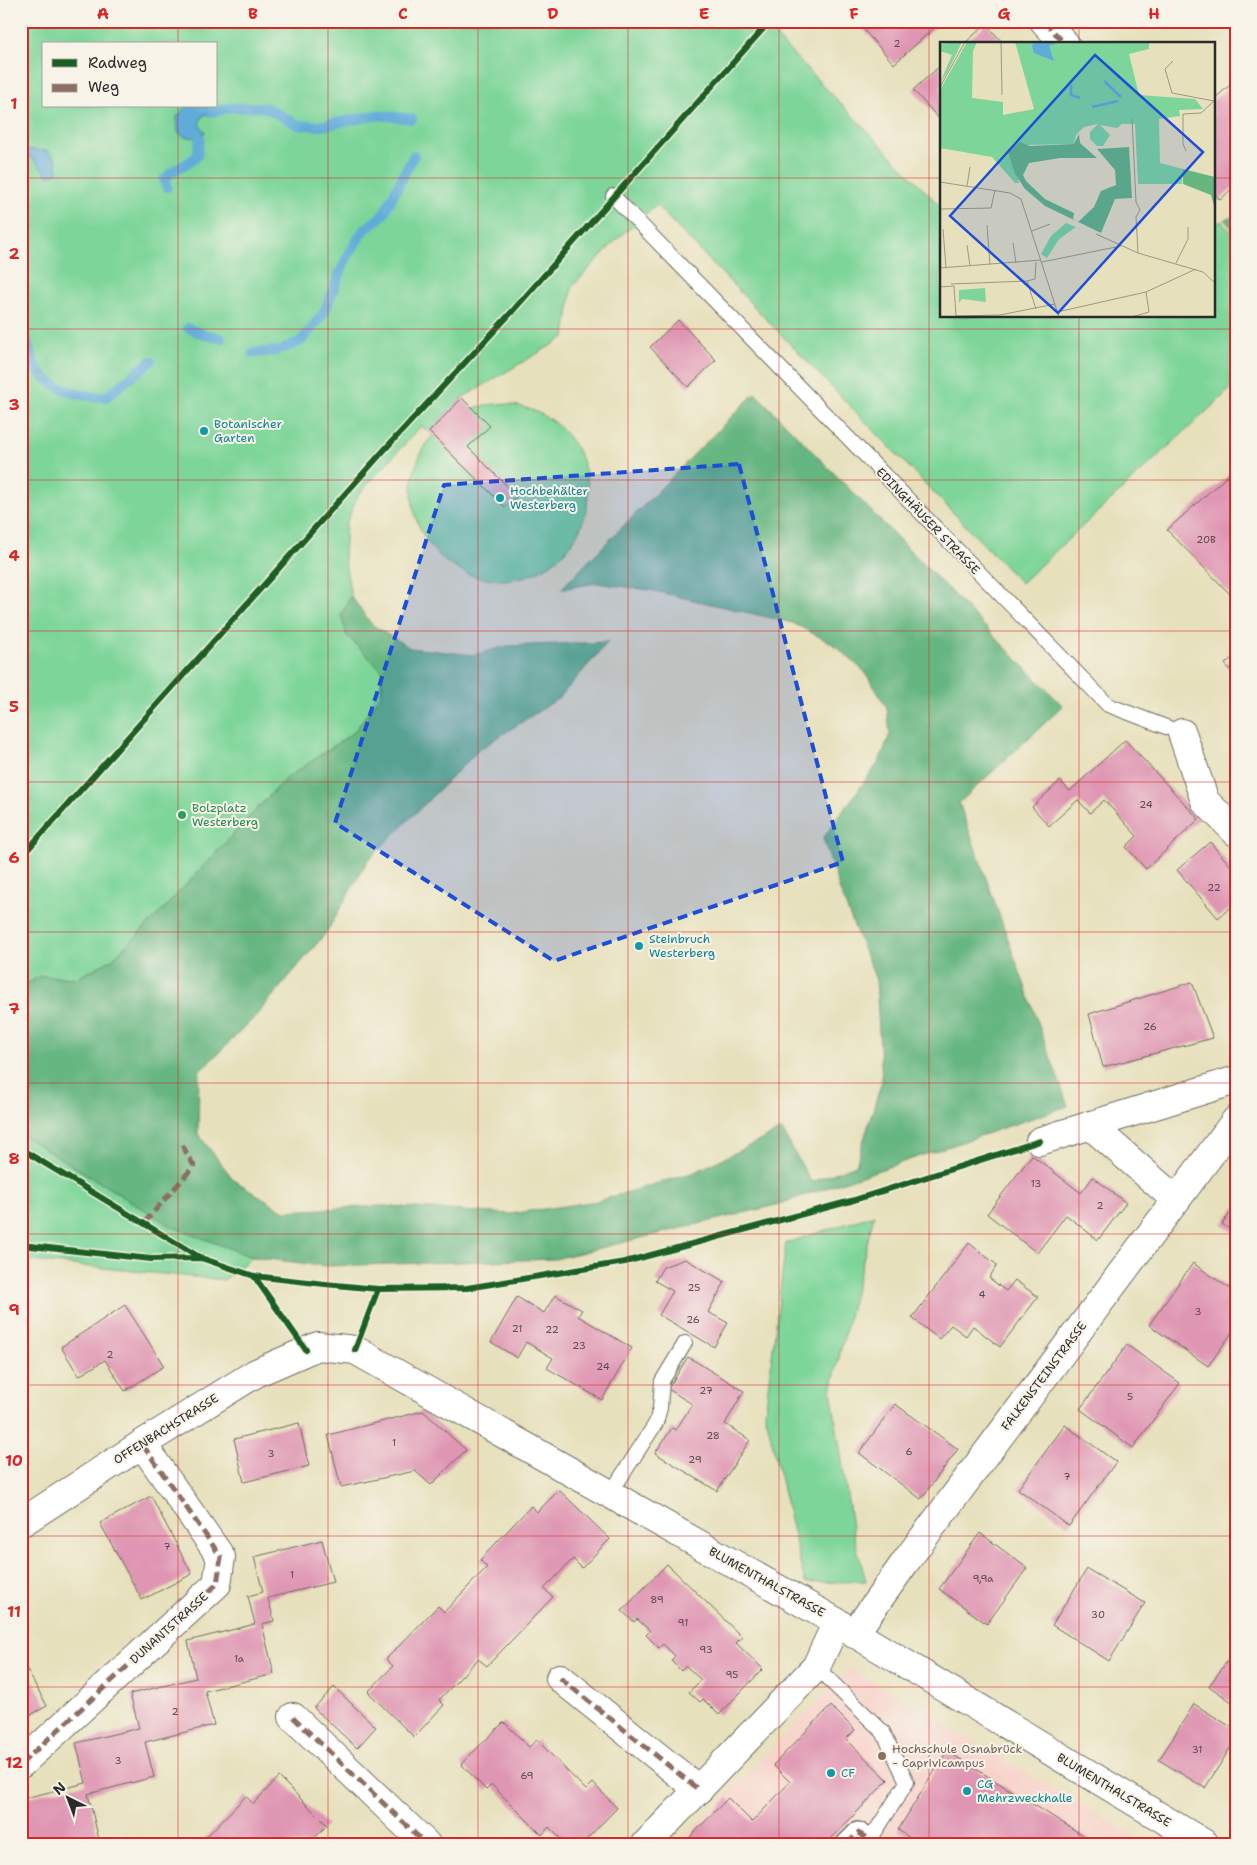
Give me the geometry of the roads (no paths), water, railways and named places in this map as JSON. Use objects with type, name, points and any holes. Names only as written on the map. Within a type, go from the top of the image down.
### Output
[{"type":"street","points":[[1044,21],[1063,42]]},
{"type":"street","name":"EDINGHÄUSER STRASSE","points":[[1182,733],[1205,801],[1236,832]]},
{"type":"street","points":[[1040,1141],[1236,1080]]},
{"type":"street","name":"FALKENSTEINSTRASSE","points":[[646,1844],[816,1667],[1236,1120]]},
{"type":"street","points":[[1090,1125],[1176,1200]]},
{"type":"street","name":"BLUMENTHALSTRASSE","points":[[318,1346],[355,1350],[846,1628],[1175,1836],[1205,1844]]},
{"type":"street","name":"OFFENBACHSTRASSE","points":[[21,1524],[142,1444],[256,1373],[318,1346]]},
{"type":"street","name":"DUNANTSTRASSE","points":[[21,1764],[217,1584],[222,1557],[142,1444]]},
{"type":"street","points":[[560,1678],[699,1790]]},
{"type":"street","points":[[293,1717],[426,1844]]},
{"type":"street","points":[[847,1844],[858,1833],[872,1842]]},
{"type":"lane","name":"EDINGHÄUSER STRASSE","points":[[613,196],[1108,705],[1182,733]]},
{"type":"lane","points":[[610,1494],[656,1423],[660,1408],[662,1381],[685,1343]]},
{"type":"lane","points":[[816,1667],[883,1732],[907,1782],[872,1842]]},
{"type":"water","points":[[185,108],[207,108],[212,112],[202,116],[199,124],[205,132],[200,138],[185,137],[178,132],[177,117]]},
{"type":"water","points":[[21,149],[48,151],[56,159],[58,173],[48,176],[33,159],[21,153]]},
{"type":"water","points":[[21,298],[28,328],[21,332]]},
{"type":"waterway","points":[[212,112],[229,108],[265,107],[298,125],[320,126],[378,115],[412,119]]},
{"type":"waterway","points":[[167,187],[164,180],[167,176],[197,156],[200,138]]},
{"type":"waterway","points":[[285,348],[301,341],[324,313],[346,259],[363,231],[383,215],[414,155]]},
{"type":"waterway","points":[[188,328],[205,335],[221,338]]},
{"type":"waterway","points":[[24,330],[32,359],[41,374],[47,380],[71,392],[106,397],[151,361]]},
{"type":"waterway","points":[[253,353],[276,351]]},
{"type":"place","name":"Botanischer Garten","points":[[204,431]]},
{"type":"place","name":"Hochbehälter Westerberg","points":[[500,498]]},
{"type":"place","name":"Bolzplatz Westerberg","points":[[182,815]]},
{"type":"place","name":"Steinbruch Westerberg","points":[[639,946]]},
{"type":"place","name":"Hochschule Osnabrück - Caprivicampus","points":[[882,1756]]},
{"type":"place","name":"CF","points":[[831,1773]]},
{"type":"place","name":"CG Mehrzweckhalle","points":[[967,1791]]}]
